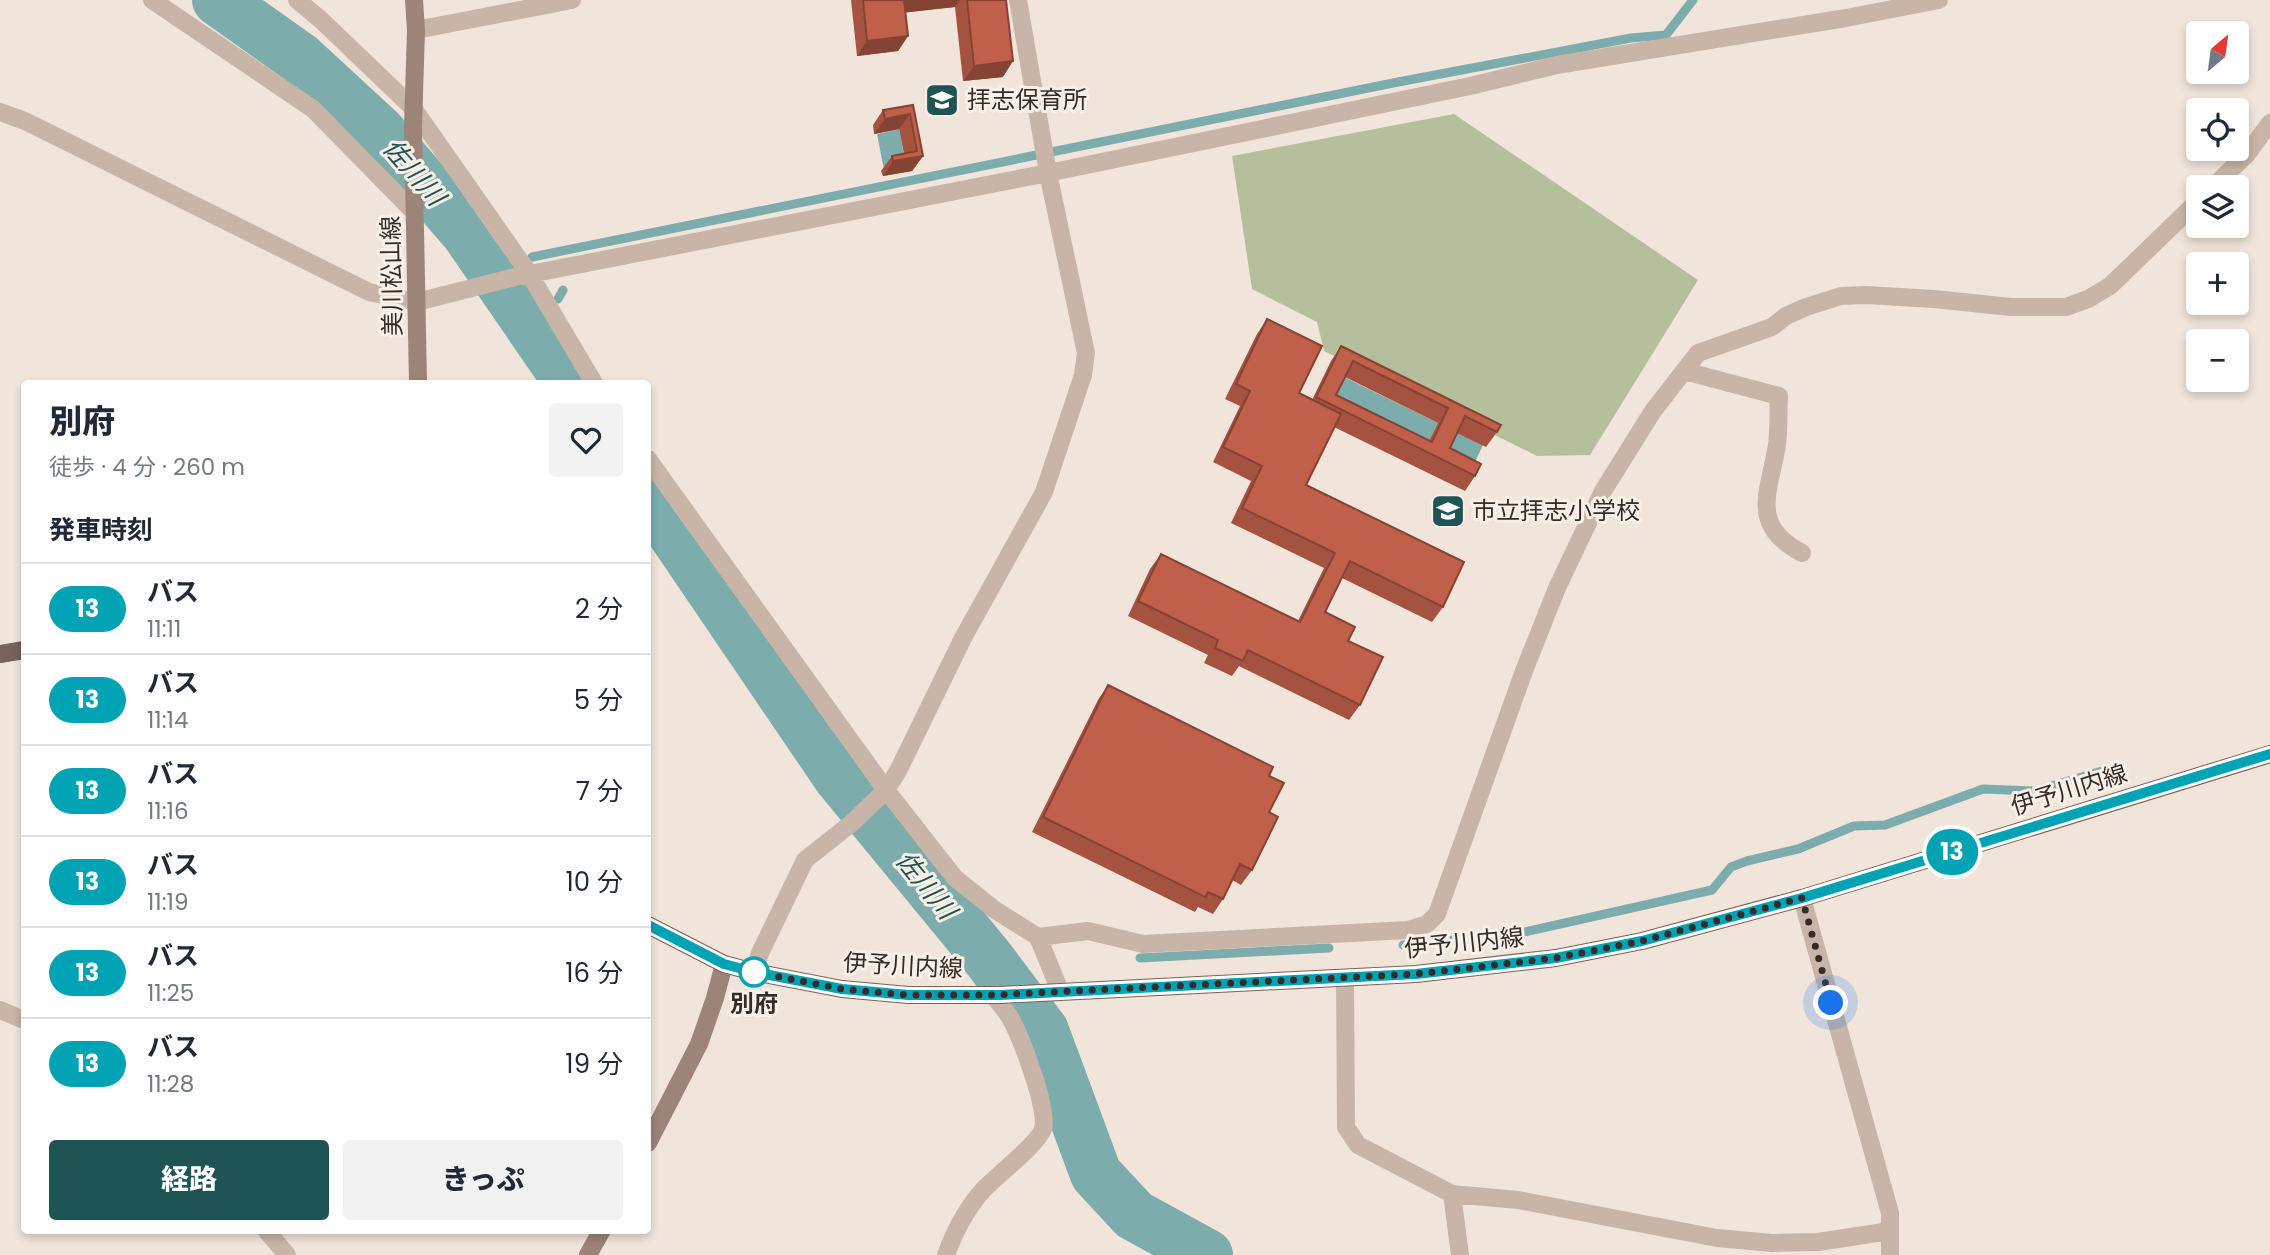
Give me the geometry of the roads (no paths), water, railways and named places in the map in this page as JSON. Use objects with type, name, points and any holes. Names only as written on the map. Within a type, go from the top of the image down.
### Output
[{"type":"main road","name":"美川松山線","points":[[414,0],[416,30],[413,127],[418,380]]},
{"type":"main road","points":[[0,654],[21,650]]},
{"type":"main road","name":"伊予川内線","points":[[651,927],[724,964],[754,972],[842,989],[908,995],[996,995],[1416,974],[1556,958],[1642,941],[1802,898],[2270,754]]},
{"type":"main road","points":[[651,1137],[699,1044],[716,998],[724,964]]},
{"type":"main road","points":[[588,1255],[600,1234]]},
{"type":"street","points":[[152,0],[313,109],[415,208]]},
{"type":"street","points":[[297,0],[413,108],[592,380]]},
{"type":"street","points":[[416,30],[572,0]]},
{"type":"street","points":[[754,972],[805,860],[853,822],[883,792],[898,771],[963,638],[1044,492],[1083,375],[1086,353],[1048,173],[1018,0]]},
{"type":"street","points":[[0,112],[25,121],[369,292],[417,302],[523,276],[1048,173],[1470,86],[1557,65],[1846,18],[1939,0]]},
{"type":"street","points":[[2225,175],[2247,154],[2270,123]]},
{"type":"street","points":[[651,463],[883,792],[955,878],[1038,937],[1088,931],[1143,944],[1408,930],[1427,924],[1437,914],[1524,671],[1557,587],[1603,491],[1653,411],[1698,353],[1772,327],[1786,316],[1841,296],[1934,299],[2011,307],[2066,307],[2088,299],[2110,286],[2186,213]]},
{"type":"street","points":[[1684,370],[1779,396],[1777,445],[1767,484],[1765,508],[1776,532],[1789,546],[1802,553]]},
{"type":"street","points":[[1802,898],[1890,1213],[1890,1255]]},
{"type":"street","points":[[1038,937],[1052,992]]},
{"type":"street","points":[[1345,978],[1346,1127],[1358,1145],[1452,1194],[1518,1200],[1717,1238],[1818,1242],[1890,1231]]},
{"type":"street","points":[[949,1254],[963,1219],[982,1191],[1036,1140],[1043,1129],[1041,1100],[1019,1037],[996,995]]},
{"type":"street","points":[[0,1010],[21,1019]]},
{"type":"street","points":[[1452,1194],[1460,1255]]},
{"type":"street","points":[[269,1234],[287,1255]]},
{"type":"water","points":[[899,129],[906,166],[884,170],[877,134]]},
{"type":"water","points":[[1342,376],[1438,423],[1421,457],[1326,410]]},
{"type":"water","points":[[1455,431],[1483,445],[1468,477],[1439,463]]},
{"type":"waterway","name":"佐川川","points":[[218,0],[301,59],[379,131],[467,233],[568,380]]},
{"type":"waterway","points":[[532,257],[1398,82],[1631,38],[1666,35],[1693,0]]},
{"type":"waterway","points":[[487,263],[500,261]]},
{"type":"waterway","points":[[558,299],[563,290]]},
{"type":"waterway","points":[[545,350],[562,344]]},
{"type":"waterway","name":"佐川川","points":[[651,500],[839,777],[988,958],[1043,1031],[1096,1174],[1134,1215],[1207,1255]]},
{"type":"waterway","points":[[1403,945],[1516,934],[1712,890],[1731,867],[1798,849],[1854,826],[1885,825],[1983,789],[2034,791],[2102,771]]},
{"type":"waterway","points":[[1140,958],[1329,948]]},
{"type":"waterway","points":[[988,958],[1011,956]]},
{"type":"place","name":"拝志保育所","points":[[942,100]]},
{"type":"place","name":"市立拝志小学校","points":[[1448,511]]},
{"type":"place","name":"別府","points":[[754,972]]}]
